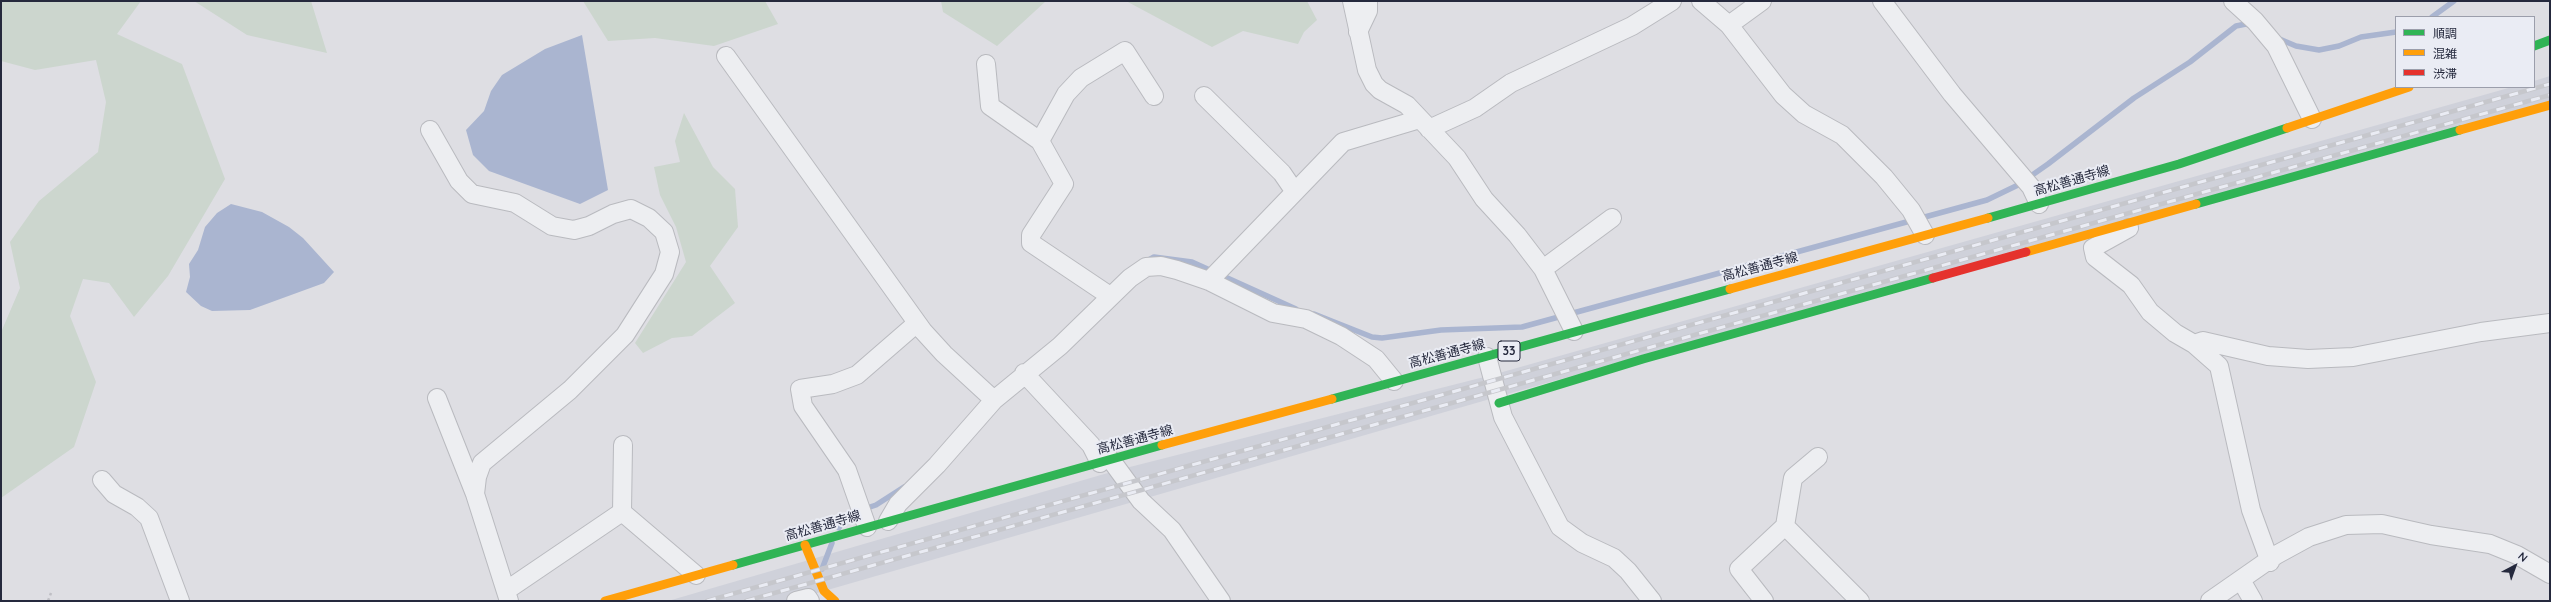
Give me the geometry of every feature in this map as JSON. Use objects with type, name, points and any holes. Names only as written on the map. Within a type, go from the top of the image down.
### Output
[{"type":"main road","points":[[2535,46],[2550,40]]},
{"type":"main road","name":"高松善通寺線","points":[[604,601],[1394,381],[1487,357],[1574,331],[2039,204],[2179,164],[2406,88]]},
{"type":"main road","points":[[1499,403],[1643,359],[2550,105]]},
{"type":"main road","points":[[804,545],[824,592],[835,601]]},
{"type":"street","points":[[1352,1],[1368,70],[1374,84],[1380,90],[1407,106],[1457,158],[1484,199],[1517,235],[1542,269],[1574,331]]},
{"type":"street","points":[[1358,32],[1368,11],[1368,1]]},
{"type":"street","points":[[1209,281],[1343,142],[1424,124],[1475,108],[1511,83],[1632,26],[1672,1]]},
{"type":"street","points":[[1701,1],[1729,25],[1783,95],[1804,114],[1842,135],[1884,177],[1912,210],[1925,235]]},
{"type":"street","points":[[1729,25],[1762,1]]},
{"type":"street","points":[[1882,1],[1952,94],[2031,187],[2039,204]]},
{"type":"street","points":[[2233,1],[2255,21],[2276,46],[2312,119]]},
{"type":"street","points":[[1040,141],[1066,94],[1081,78],[1125,51],[1154,96]]},
{"type":"street","points":[[726,56],[917,323],[944,354],[994,400]]},
{"type":"street","points":[[986,64],[990,106],[1040,141],[1064,184],[1031,235],[1031,243],[1110,296]]},
{"type":"street","points":[[1204,96],[1282,173],[1294,192]]},
{"type":"street","points":[[430,130],[459,181],[472,194],[515,203],[552,226],[574,230],[589,226],[613,214],[631,209],[649,218],[664,232],[670,252],[664,274],[625,335],[570,390],[482,463],[477,477],[475,494]]},
{"type":"street","points":[[1542,269],[1612,218]]},
{"type":"street","points":[[2135,221],[2127,230],[2093,248],[2095,257],[2131,285],[2150,312],[2175,333],[2194,344],[2219,366],[2251,510],[2270,562]]},
{"type":"street","points":[[888,521],[898,504],[937,465],[994,400],[1060,346],[1110,296],[1130,278],[1146,267],[1161,266],[1209,281],[1273,313],[1306,319],[1341,336],[1376,359],[1394,381]]},
{"type":"street","points":[[867,527],[847,470],[803,406],[800,389],[833,384],[857,375],[917,323]]},
{"type":"street","points":[[2194,344],[2203,341],[2268,356],[2308,359],[2353,357],[2481,332],[2550,323]]},
{"type":"street","points":[[1487,357],[1503,417],[1560,527],[1582,543],[1614,558],[1628,571],[1652,601]]},
{"type":"street","points":[[1024,374],[1141,501],[1172,530],[1221,601]]},
{"type":"street","points":[[438,398],[475,494],[508,596],[622,512]]},
{"type":"street","points":[[622,512],[623,445]]},
{"type":"street","points":[[1764,601],[1739,569],[1785,526],[1793,478],[1818,457]]},
{"type":"street","points":[[102,480],[114,494],[137,507],[149,518],[180,601]]},
{"type":"street","points":[[622,512],[696,575]]},
{"type":"street","points":[[2210,601],[2270,562],[2276,555],[2310,537],[2346,525],[2382,524],[2431,535],[2490,544],[2517,555],[2550,574]]},
{"type":"street","points":[[1785,526],[1860,601]]},
{"type":"street","points":[[2241,580],[2253,601]]},
{"type":"street","points":[[796,601],[808,598],[810,601]]},
{"type":"path","points":[[48,601],[51,593]]},
{"type":"shaded area","points":[[1,1],[141,1],[117,34],[182,64],[225,179],[168,276],[134,317],[109,283],[83,279],[70,316],[96,382],[74,447],[1,498],[1,328],[2,330],[20,288],[10,242],[39,201],[98,152],[106,102],[96,60],[35,70],[1,61]]},
{"type":"shaded area","points":[[194,1],[311,1],[327,53],[247,35]]},
{"type":"shaded area","points":[[583,1],[765,1],[778,24],[714,46],[655,38],[608,41]]},
{"type":"shaded area","points":[[941,1],[1046,1],[997,46],[943,12]]},
{"type":"shaded area","points":[[1126,1],[1307,1],[1317,20],[1304,32],[1298,44],[1243,31],[1212,47]]},
{"type":"shaded area","points":[[2550,76],[2550,101],[1497,397],[789,601],[668,601],[1118,470],[1492,375],[2508,88],[2535,88],[2535,81]]},
{"type":"shaded area","points":[[684,113],[713,167],[735,189],[738,227],[710,266],[735,303],[692,336],[672,338],[643,353],[635,343],[686,262],[676,227],[660,195],[654,167],[680,162],[675,141]]},
{"type":"water","points":[[582,35],[608,190],[580,204],[489,171],[473,155],[466,130],[484,111],[491,91],[502,75],[545,49]]},
{"type":"water","points":[[231,204],[262,212],[289,227],[303,238],[334,272],[324,283],[250,310],[212,311],[201,306],[186,292],[190,277],[189,264],[198,250],[205,227],[217,213]]},
{"type":"waterway","points":[[2433,16],[2454,1]]},
{"type":"waterway","points":[[1314,314],[1372,337],[1382,338],[1441,330],[1522,327],[1987,200],[2018,185],[2134,98],[2190,62],[2236,26],[2246,24],[2251,26]]},
{"type":"waterway","points":[[2277,38],[2296,46],[2319,50],[2339,46],[2361,37],[2395,32]]},
{"type":"waterway","points":[[1147,261],[1154,257],[1192,262],[1296,309]]},
{"type":"waterway","points":[[839,528],[846,515],[876,505],[904,487]]},
{"type":"waterway","points":[[822,569],[832,543]]},
{"type":"railway","points":[[707,601],[2550,84]]},
{"type":"railway","points":[[746,601],[2550,95]]},
{"type":"traffic: fast","points":[[2535,46],[2550,40]]},
{"type":"traffic: fast","points":[[1988,218],[2179,164],[2287,128]]},
{"type":"traffic: fast","points":[[2196,204],[2460,130]]},
{"type":"traffic: fast","points":[[1499,403],[1643,359],[1933,278]]},
{"type":"traffic: fast","points":[[1332,399],[1730,289]]},
{"type":"traffic: fast","points":[[733,565],[1162,445]]},
{"type":"traffic: slow","points":[[2287,128],[2406,88]]},
{"type":"traffic: slow","points":[[2460,130],[2550,105]]},
{"type":"traffic: slow","points":[[2026,252],[2196,204]]},
{"type":"traffic: slow","points":[[1730,289],[1988,218]]},
{"type":"traffic: slow","points":[[1162,445],[1332,399]]},
{"type":"traffic: slow","points":[[805,545],[824,591],[835,601]]},
{"type":"traffic: slow","points":[[605,601],[733,565]]},
{"type":"traffic: jam","points":[[1933,278],[2026,252]]}]
